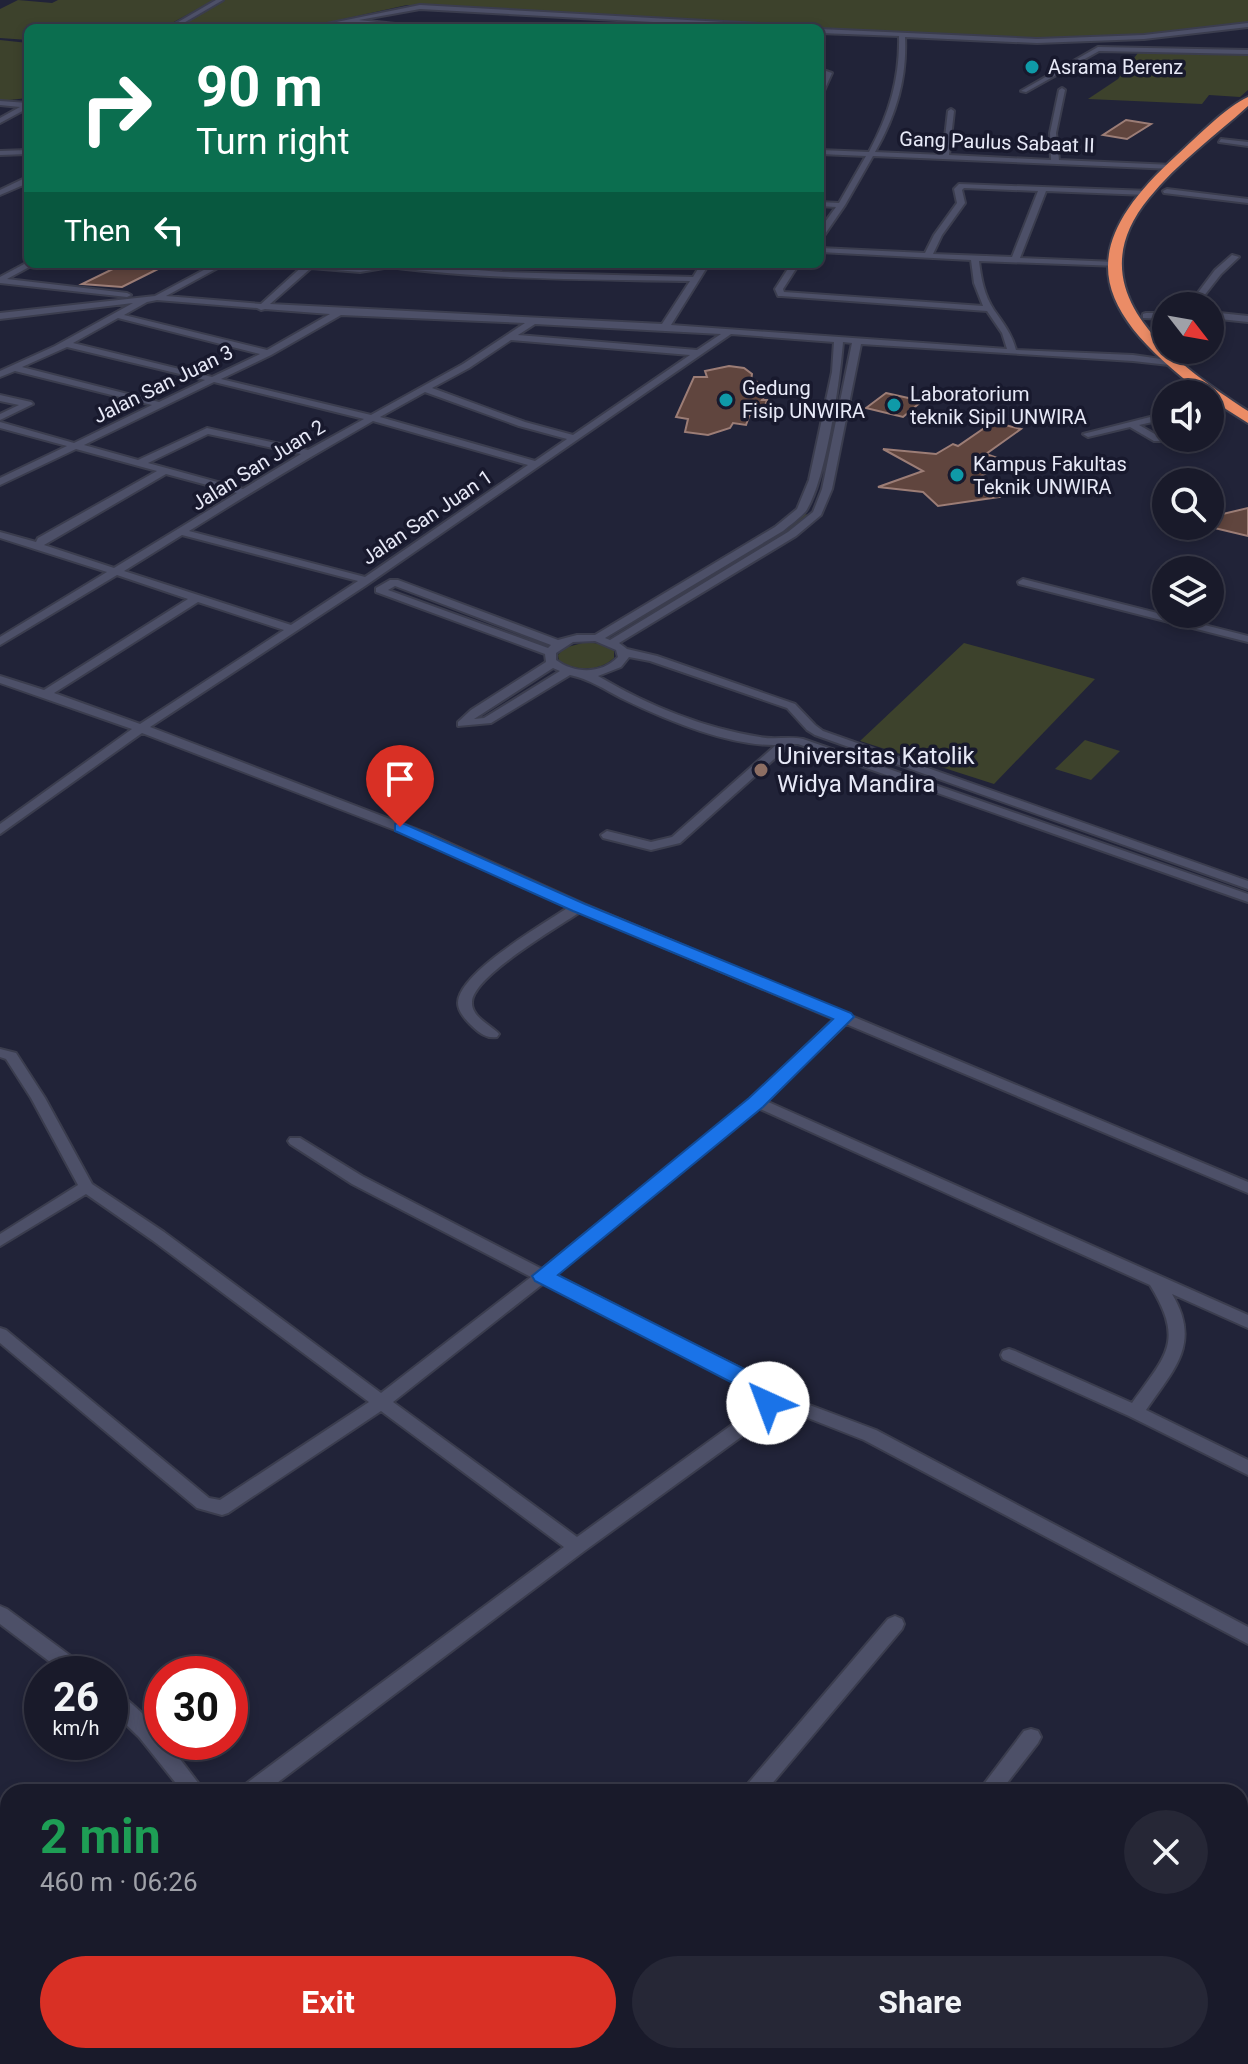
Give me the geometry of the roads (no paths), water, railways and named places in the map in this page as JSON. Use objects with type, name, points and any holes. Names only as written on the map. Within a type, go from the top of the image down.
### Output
[{"type":"highway","points":[[1152,197],[1167,191],[1248,100]]},
{"type":"highway","points":[[1152,332],[1122,303],[1115,290],[1116,264],[1127,222],[1152,197],[1173,167],[1196,160],[1248,117]]},
{"type":"highway","points":[[1132,289],[1152,326]]},
{"type":"highway","points":[[1184,364],[1197,380]]},
{"type":"highway","points":[[1188,364],[1248,406]]},
{"type":"highway","points":[[1224,408],[1248,418]]},
{"type":"street","points":[[178,24],[220,0]]},
{"type":"street","points":[[330,24],[415,7],[559,18]]},
{"type":"street","points":[[336,24],[421,9],[651,24]]},
{"type":"street","points":[[553,24],[559,18]]},
{"type":"street","points":[[348,21],[382,24]]},
{"type":"street","points":[[824,31],[1039,42],[1106,40],[1248,26]]},
{"type":"street","points":[[824,31],[969,39]]},
{"type":"street","points":[[824,229],[871,154],[901,81],[904,65],[902,36]]},
{"type":"street","points":[[961,47],[969,39]]},
{"type":"street","points":[[1039,42],[1098,49],[1248,52]]},
{"type":"street","points":[[1024,91],[1098,49]]},
{"type":"street","points":[[1055,160],[1053,133],[1062,90]]},
{"type":"street","points":[[0,103],[24,105]]},
{"type":"street","points":[[0,121],[24,107]]},
{"type":"street","points":[[946,155],[951,111]]},
{"type":"street","points":[[1221,141],[1248,144]]},
{"type":"street","points":[[0,153],[24,152]]},
{"type":"street","name":"Gang Paulus Sabaat II","points":[[824,152],[1173,167]]},
{"type":"street","points":[[0,193],[24,182]]},
{"type":"street","points":[[928,256],[938,235],[961,203],[959,188],[1043,189],[1152,197]]},
{"type":"street","points":[[1016,258],[1043,189]]},
{"type":"street","points":[[1167,191],[1248,201]]},
{"type":"street","points":[[824,204],[841,205]]},
{"type":"street","points":[[824,250],[1116,264]]},
{"type":"street","points":[[975,257],[977,285],[989,309],[1007,331],[1012,352]]},
{"type":"street","points":[[1203,292],[1235,257]]},
{"type":"street","points":[[0,280],[24,266]]},
{"type":"street","points":[[0,374],[66,344],[213,268]]},
{"type":"street","points":[[261,308],[306,268]]},
{"type":"street","points":[[340,268],[368,268]]},
{"type":"street","points":[[428,268],[696,279]]},
{"type":"street","points":[[665,327],[703,268]]},
{"type":"street","points":[[792,268],[781,282],[781,294],[989,309]]},
{"type":"street","points":[[0,280],[261,308],[665,327],[1012,352],[1152,358]]},
{"type":"street","points":[[0,316],[152,298]]},
{"type":"street","name":"Jalan San Juan 3","points":[[0,482],[268,353],[339,312]]},
{"type":"street","points":[[119,316],[268,353]]},
{"type":"street","points":[[1146,316],[1152,316]]},
{"type":"street","points":[[1224,316],[1248,319]]},
{"type":"street","name":"Jalan San Juan 2","points":[[0,642],[309,453],[425,389],[535,320]]},
{"type":"street","name":"Jalan San Juan 1","points":[[0,830],[141,728],[366,580],[730,331]]},
{"type":"street","points":[[510,337],[701,353]]},
{"type":"street","points":[[597,638],[779,529],[801,510],[814,480],[839,339]]},
{"type":"street","points":[[614,642],[792,534],[817,513],[827,489],[857,340]]},
{"type":"street","points":[[66,344],[372,418],[536,464]]},
{"type":"street","points":[[1133,358],[1152,346]]},
{"type":"street","points":[[15,368],[161,405]]},
{"type":"street","points":[[832,388],[848,389]]},
{"type":"street","points":[[425,389],[522,424],[575,438]]},
{"type":"street","points":[[0,398],[28,404],[0,417]]},
{"type":"street","points":[[1088,434],[1152,419]]},
{"type":"street","points":[[1131,424],[1152,436]]},
{"type":"street","points":[[0,425],[247,493]]},
{"type":"street","points":[[138,464],[207,431],[309,453]]},
{"type":"street","points":[[38,546],[59,530],[164,471]]},
{"type":"street","points":[[183,532],[366,580]]},
{"type":"street","points":[[0,535],[292,629]]},
{"type":"street","points":[[554,653],[380,590],[394,582],[491,617],[554,653],[568,671]]},
{"type":"street","points":[[1023,582],[1248,639]]},
{"type":"street","points":[[670,594],[686,599]]},
{"type":"street","points":[[45,694],[198,597]]},
{"type":"street","points":[[478,624],[491,617]]},
{"type":"street","points":[[623,652],[617,666],[602,672],[568,671],[487,721],[462,724],[554,653],[583,637],[597,638],[614,642],[623,652],[691,670],[791,706],[804,716],[808,727],[819,733],[1248,885]]},
{"type":"street","points":[[585,673],[638,700],[731,734],[761,741],[799,741],[1248,898]]},
{"type":"street","points":[[0,679],[141,728],[425,837],[579,907],[1248,1188]]},
{"type":"street","points":[[607,835],[651,846],[676,840],[788,741]]},
{"type":"street","points":[[492,1034],[470,1016],[465,1001],[476,979],[579,907]]},
{"type":"street","points":[[0,1334],[177,1483],[213,1508],[230,1504],[380,1403],[543,1276],[756,1102],[845,1017]]},
{"type":"street","points":[[0,1053],[11,1056],[28,1081],[86,1187],[168,1243],[577,1547]]},
{"type":"street","points":[[756,1102],[1248,1322]]},
{"type":"street","points":[[295,1141],[357,1180],[744,1377],[769,1396],[870,1435],[1248,1636]]},
{"type":"street","points":[[0,1241],[86,1187]]},
{"type":"street","points":[[1135,1412],[1179,1349],[1177,1316],[1156,1281]]},
{"type":"street","points":[[1009,1355],[1248,1468]]},
{"type":"street","points":[[261,1784],[757,1416],[768,1403],[769,1396]]},
{"type":"street","points":[[0,1614],[56,1656]]},
{"type":"street","points":[[760,1784],[895,1624]]},
{"type":"street","points":[[128,1714],[146,1731],[189,1784]]},
{"type":"street","points":[[994,1784],[1031,1737]]},
{"type":"place","name":"Asrama Berenz","points":[[1032,67]]},
{"type":"place","name":"Gedung Fisip UNWIRA","points":[[726,400]]},
{"type":"place","name":"Laboratorium teknik Sipil UNWIRA","points":[[894,405]]},
{"type":"place","name":"Kampus Fakultas Teknik UNWIRA","points":[[957,475]]},
{"type":"place","name":"Universitas Katolik Widya Mandira","points":[[761,770]]}]
